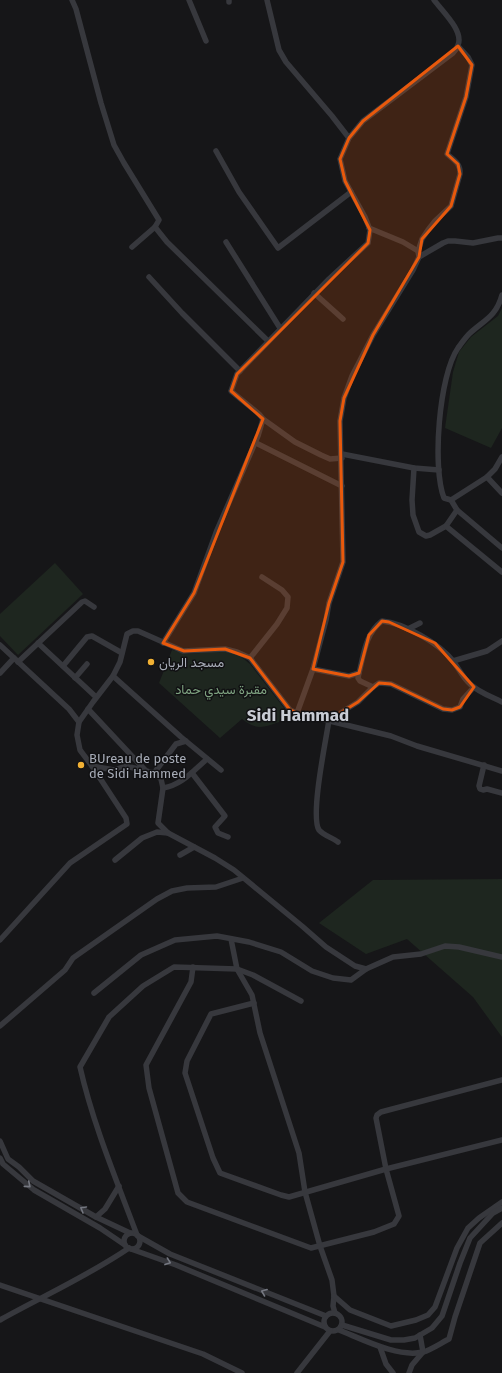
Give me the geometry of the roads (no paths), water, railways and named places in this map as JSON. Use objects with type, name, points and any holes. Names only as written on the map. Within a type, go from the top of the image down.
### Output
[{"type":"street","points":[[72,0],[76,9],[114,145],[159,220],[155,227],[132,247]]},
{"type":"street","points":[[189,0],[206,41]]},
{"type":"street","points":[[267,0],[279,50],[286,62],[349,138]]},
{"type":"street","points":[[434,0],[456,27],[460,38],[458,46],[453,53],[363,120],[349,138],[340,159],[346,181],[365,217],[370,230],[368,243],[314,293],[237,374],[231,391],[263,419],[295,442],[330,459],[342,456],[414,468],[439,470]]},
{"type":"street","points":[[297,713],[313,669],[329,603],[343,562],[342,456],[340,422],[344,398],[352,376],[373,335],[413,270],[419,254],[422,239],[435,221],[451,206],[460,174],[458,164],[447,154],[466,97],[472,65],[468,57],[458,46]]},
{"type":"street","points":[[216,151],[239,192],[278,248],[351,192]]},
{"type":"street","points":[[155,227],[167,242],[268,341]]},
{"type":"street","points":[[369,228],[403,242],[419,254]]},
{"type":"street","points":[[419,254],[448,241],[473,243],[502,238]]},
{"type":"street","points":[[226,242],[280,328]]},
{"type":"street","points":[[149,277],[182,313],[240,371]]},
{"type":"street","points":[[314,293],[343,319]]},
{"type":"street","points":[[502,295],[498,307],[469,334],[457,350],[448,369],[441,403],[438,431],[439,470],[444,498],[451,500],[458,510],[502,548]]},
{"type":"street","points":[[164,643],[194,593],[217,530],[256,443],[263,419]]},
{"type":"street","points":[[256,443],[342,486]]},
{"type":"street","points":[[451,500],[487,477],[495,469],[502,457]]},
{"type":"street","points":[[414,468],[412,500],[413,515],[419,532],[426,536],[446,526],[458,510]]},
{"type":"street","points":[[487,477],[502,493]]},
{"type":"street","points":[[446,526],[502,572]]},
{"type":"street","points":[[250,658],[277,624],[287,608],[288,597],[282,590],[262,577]]},
{"type":"street","points":[[0,673],[38,643],[82,602],[86,601],[94,607]]},
{"type":"street","points":[[373,687],[360,681],[358,678],[366,642],[369,635],[382,621],[389,622],[408,630],[435,644],[453,662],[470,684],[502,702]]},
{"type":"street","points":[[408,630],[420,623]]},
{"type":"street","points":[[0,940],[70,863],[127,824],[126,818],[80,750],[77,735],[79,722],[113,676],[120,662],[125,636],[133,631],[150,636],[185,652],[225,649],[237,652],[250,658],[290,710],[297,713],[391,736],[417,746],[502,771]]},
{"type":"street","points":[[63,666],[87,637],[90,636],[122,653]]},
{"type":"street","points":[[453,662],[487,651],[502,641]]},
{"type":"street","points":[[38,643],[96,697]]},
{"type":"street","points":[[0,645],[69,709],[79,722]]},
{"type":"street","points":[[75,678],[87,664]]},
{"type":"street","points":[[313,669],[349,676],[359,673]]},
{"type":"street","points":[[113,676],[221,770]]},
{"type":"street","points":[[338,842],[320,830],[316,822],[316,804],[329,720],[358,702],[373,687],[379,684],[391,684],[447,710],[460,707],[463,699],[474,687]]},
{"type":"street","points":[[88,708],[145,770]]},
{"type":"street","points":[[154,773],[176,744],[186,741]]},
{"type":"street","points":[[163,788],[172,786],[192,773],[207,759]]},
{"type":"street","points":[[484,765],[479,786],[480,789],[487,789],[502,793]]},
{"type":"street","points":[[92,766],[114,770],[126,766],[154,773],[161,779],[163,788],[157,832]]},
{"type":"street","points":[[192,773],[225,816],[215,827],[218,833],[228,837]]},
{"type":"street","points":[[158,823],[168,834]]},
{"type":"street","points":[[115,860],[142,838],[157,832],[168,834],[215,858],[243,878],[326,948],[355,966],[366,969]]},
{"type":"street","points":[[180,855],[194,847]]},
{"type":"street","points":[[0,1026],[65,970],[73,958],[158,899],[172,891],[187,888],[216,888],[243,878]]},
{"type":"street","points":[[94,994],[141,955],[175,940],[217,936],[248,942],[282,952],[312,971],[333,978],[351,980],[366,969],[393,957],[421,954],[445,946],[459,947],[502,957]]},
{"type":"street","points":[[231,939],[237,969],[252,995],[260,1033],[299,1153],[305,1192],[320,1246],[332,1280],[334,1296],[333,1306],[335,1313]]},
{"type":"street","points":[[0,1320],[38,1298],[104,1265],[128,1247],[136,1248],[139,1244],[138,1236],[94,1119],[86,1094],[80,1067],[109,1016],[143,986],[174,967],[237,969],[254,975],[301,1001]]},
{"type":"street","points":[[193,968],[191,982],[146,1065],[149,1088],[178,1193],[187,1202],[200,1208],[311,1248],[374,1232],[394,1224],[398,1216],[386,1169],[376,1118],[377,1115],[381,1112],[502,1080]]},
{"type":"street","points":[[254,1004],[211,1014],[187,1061],[185,1073],[213,1158],[220,1173],[290,1197],[322,1186],[502,1140]]},
{"type":"street","points":[[0,1141],[8,1159],[19,1167],[33,1181],[96,1217],[138,1236],[170,1254],[326,1316],[335,1313],[342,1319],[340,1327]]},
{"type":"street","points":[[0,1158],[3,1164],[34,1190],[100,1228],[128,1247],[176,1265],[328,1329],[340,1327],[391,1340],[414,1338],[432,1328],[442,1316],[470,1238],[492,1213],[502,1208]]},
{"type":"street","points":[[96,1217],[105,1210],[119,1186]]},
{"type":"street","points":[[334,1296],[350,1310],[391,1326],[416,1320],[428,1315],[435,1306],[457,1248],[468,1228],[479,1218],[502,1202]]},
{"type":"street","points":[[409,1373],[412,1365],[423,1352],[448,1339],[480,1243],[502,1223]]},
{"type":"street","points":[[128,1247],[125,1237],[130,1233]]},
{"type":"street","points":[[0,1285],[203,1354],[242,1373]]},
{"type":"street","points":[[283,1299],[293,1314]]},
{"type":"street","points":[[326,1316],[324,1321],[328,1329]]},
{"type":"street","points":[[340,1327],[380,1347],[402,1352],[423,1352]]},
{"type":"street","points":[[297,1373],[328,1329]]},
{"type":"street","points":[[420,1335],[423,1352]]},
{"type":"street","points":[[380,1347],[386,1364],[392,1373]]},
{"type":"place","name":"مسجد الريان","points":[[151,662]]},
{"type":"place","name":"BUreau de poste de Sidi Hammed","points":[[81,765]]},
{"type":"district","name":"Sidi Hammad","points":[[298,715]]},
{"type":"park label","name":"مقبرة سيدي حماد","points":[[221,689]]}]
